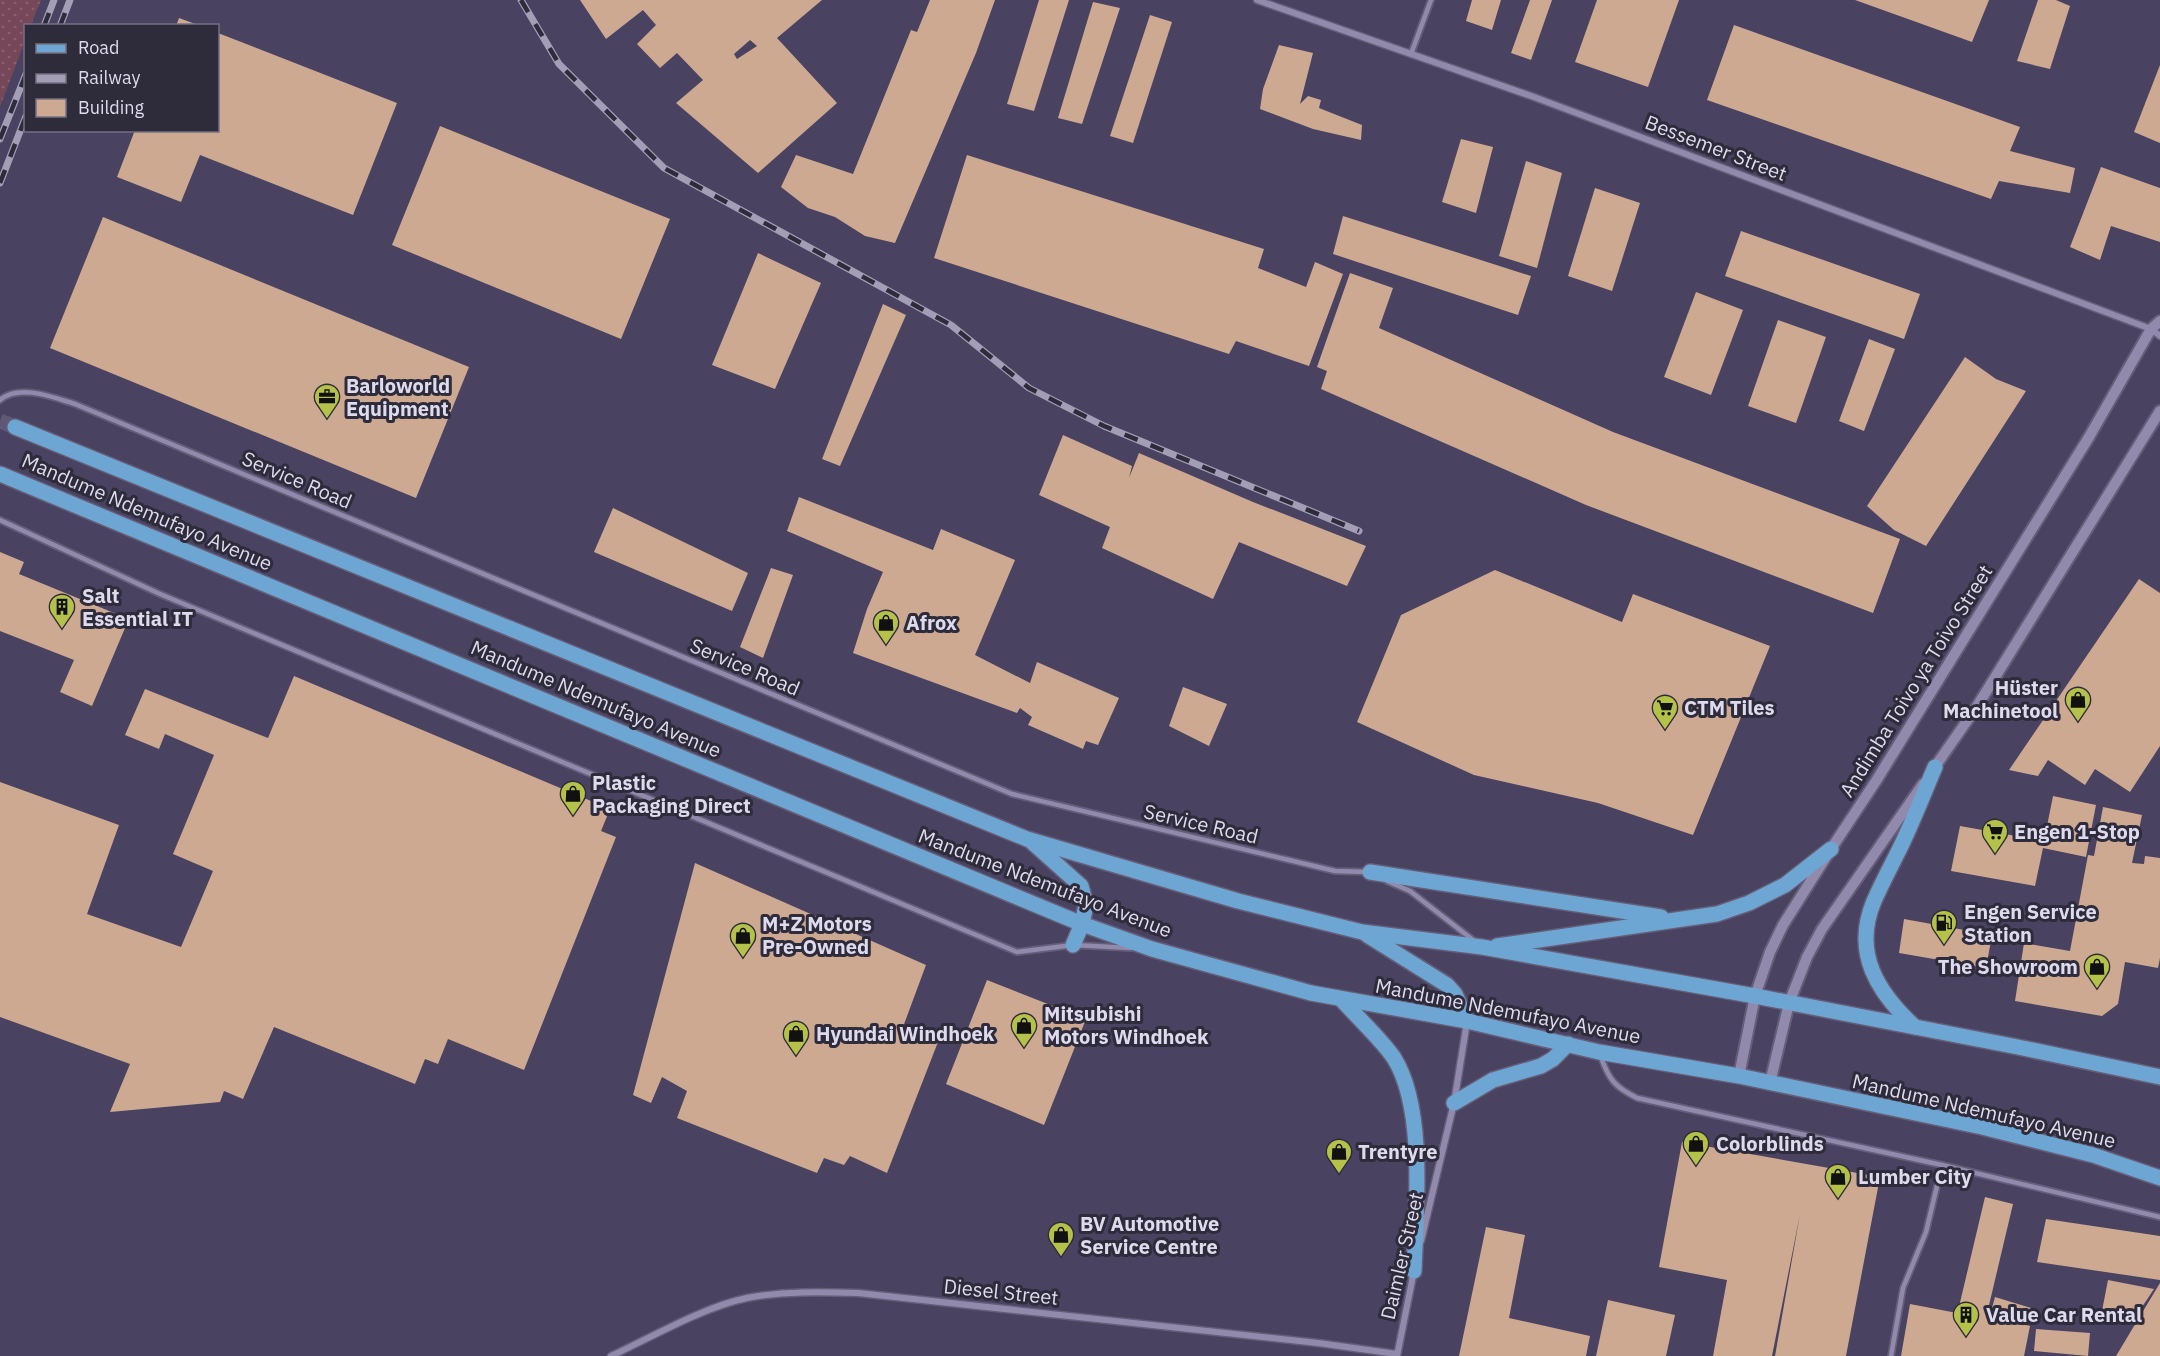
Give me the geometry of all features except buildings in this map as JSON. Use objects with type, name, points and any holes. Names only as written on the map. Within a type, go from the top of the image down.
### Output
[{"type":"main road","name":"Mandume Ndemufayo Avenue","points":[[15,427],[1027,838],[1238,901],[1362,932],[1482,948],[1755,996],[2160,1077]]},
{"type":"main road","name":"Mandume Ndemufayo Avenue","points":[[0,474],[1082,924],[1152,949],[1249,977],[1342,1000],[1467,1021],[1599,1052],[1739,1076],[1992,1130],[2093,1155],[2160,1178]]},
{"type":"main road","points":[[1917,1029],[1895,1008],[1880,986],[1868,960],[1865,934],[1873,903],[1910,827],[1935,767]]},
{"type":"main road","points":[[1027,838],[1081,886],[1086,904],[1082,924],[1073,945]]},
{"type":"main road","points":[[1482,948],[1717,914],[1749,903],[1785,885],[1831,849]]},
{"type":"main road","points":[[1370,872],[1682,920]]},
{"type":"main road","points":[[1362,932],[1447,985],[1455,994],[1467,1021]]},
{"type":"main road","points":[[1342,1000],[1394,1059],[1411,1101],[1417,1159],[1414,1271]]},
{"type":"main road","points":[[1454,1103],[1493,1080],[1541,1066],[1553,1059],[1568,1044]]},
{"type":"street","name":"Bessemer Street","points":[[1257,0],[1534,97],[2155,332]]},
{"type":"street","name":"Andimba Toivo ya Toivo Street","points":[[1739,1076],[1755,996],[1770,952],[1783,925],[1876,781],[2160,321]]},
{"type":"street","points":[[1770,1083],[1789,1003],[1807,957],[1822,929],[1976,708],[2160,411]]},
{"type":"street","name":"Daimler Street","points":[[1397,1355],[1414,1271],[1454,1103],[1467,1021]]},
{"type":"street","name":"Diesel Street","points":[[611,1356],[708,1310],[747,1298],[822,1292],[858,1293],[1318,1343],[1397,1355]]},
{"type":"lane","points":[[1410,54],[1431,0]]},
{"type":"lane","name":"Service Road","points":[[0,400],[19,393],[75,404],[1012,794],[1335,871],[1370,872],[1410,891],[1482,948]]},
{"type":"lane","points":[[0,520],[160,594],[1017,952],[1073,945],[1152,949]]},
{"type":"lane","points":[[1599,1052],[1607,1075],[1619,1089],[1637,1098],[1942,1165],[2160,1217]]},
{"type":"lane","points":[[1891,1356],[1904,1288],[1926,1232],[1942,1165]]},
{"type":"shaded area","points":[[0,0],[41,0],[31,24],[24,24],[24,44],[0,107]]},
{"type":"tunnel","points":[[0,421],[15,427]]},
{"type":"railway","points":[[45,24],[54,0]]},
{"type":"railway","points":[[61,24],[70,0]]},
{"type":"railway","points":[[521,0],[559,64],[664,168],[951,325],[1029,388],[1104,426],[1359,531]]},
{"type":"railway","points":[[0,139],[24,79]]},
{"type":"railway","points":[[0,183],[24,121]]},
{"type":"place","name":"Barloworld Equipment","points":[[327,420]]},
{"type":"place","name":"Salt Essential IT","points":[[62,630]]},
{"type":"place","name":"Afrox","points":[[886,646]]},
{"type":"place","name":"Hüster Machinetool","points":[[2078,723]]},
{"type":"place","name":"CTM Tiles","points":[[1665,731]]},
{"type":"place","name":"Plastic Packaging Direct","points":[[573,817]]},
{"type":"place","name":"Engen 1-Stop","points":[[1995,855]]},
{"type":"place","name":"Engen Service Station","points":[[1944,946]]},
{"type":"place","name":"M+Z Motors Pre-Owned","points":[[743,959]]},
{"type":"place","name":"The Showroom","points":[[2097,990]]},
{"type":"place","name":"Mitsubishi Motors Windhoek","points":[[1024,1049]]},
{"type":"place","name":"Hyundai Windhoek","points":[[796,1057]]},
{"type":"place","name":"Colorblinds","points":[[1696,1167]]},
{"type":"place","name":"Trentyre","points":[[1339,1175]]},
{"type":"place","name":"Lumber City","points":[[1838,1200]]},
{"type":"place","name":"BV Automotive Service Centre","points":[[1061,1258]]},
{"type":"place","name":"Value Car Rental","points":[[1966,1338]]}]
